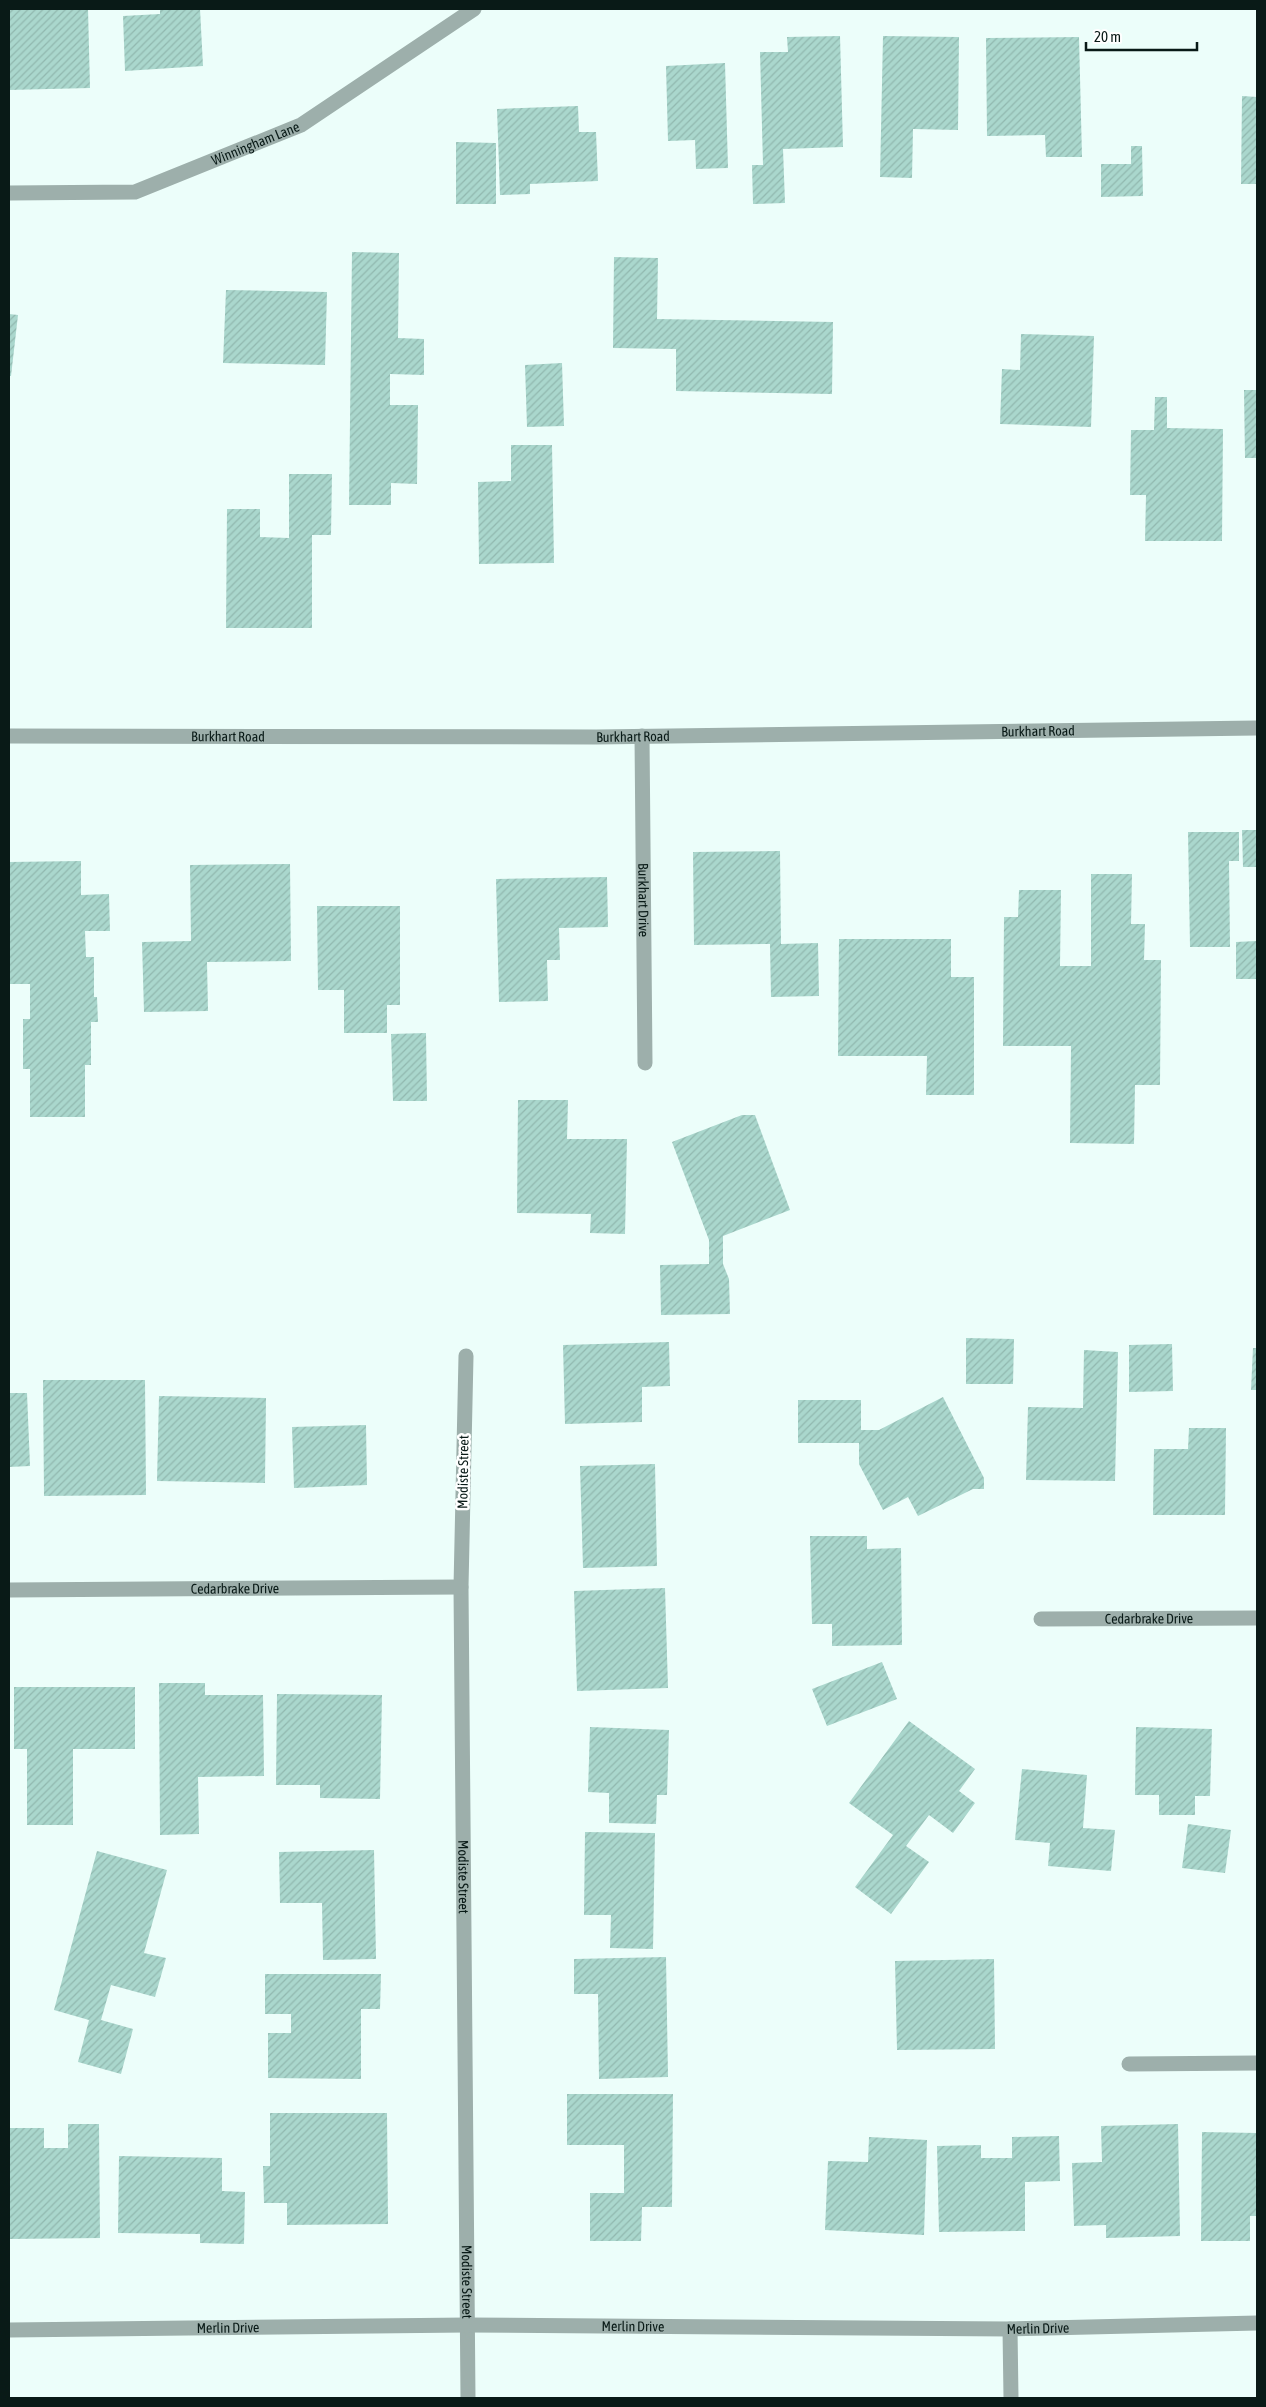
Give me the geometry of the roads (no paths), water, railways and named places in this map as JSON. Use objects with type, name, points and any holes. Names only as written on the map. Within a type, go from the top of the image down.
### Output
[{"type":"street","name":"Winningham Lane","points":[[9,193],[136,192],[301,125],[474,9]]},
{"type":"street","name":"Burkhart Road","points":[[9,736],[642,736],[1257,728]]},
{"type":"street","name":"Burkhart Drive","points":[[642,736],[645,1063]]},
{"type":"street","name":"Modiste Street","points":[[466,1356],[461,1587],[468,2398]]},
{"type":"street","name":"Cedarbrake Drive","points":[[9,1590],[461,1587]]},
{"type":"street","name":"Cedarbrake Drive","points":[[1041,1619],[1257,1618]]},
{"type":"street","points":[[1129,2064],[1257,2062]]},
{"type":"street","name":"Merlin Drive","points":[[9,2330],[467,2325],[1010,2329],[1257,2323]]},
{"type":"street","points":[[1010,2329],[1011,2398]]}]
